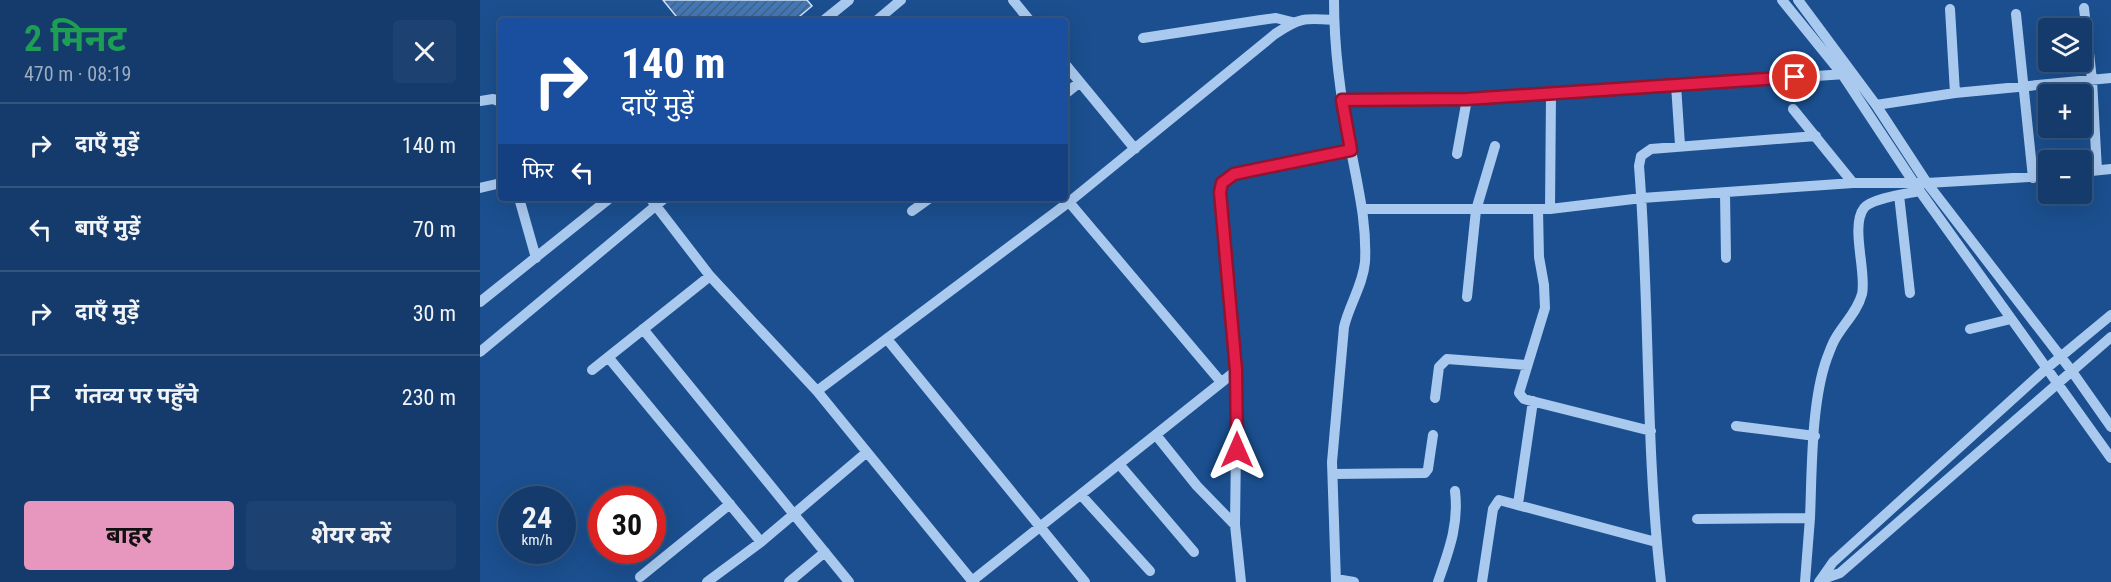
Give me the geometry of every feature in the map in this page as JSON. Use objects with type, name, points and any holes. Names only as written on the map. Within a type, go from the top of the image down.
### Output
[{"type":"street","points":[[827,18],[849,0]]},
{"type":"street","points":[[1013,0],[1028,18]]},
{"type":"street","points":[[1334,0],[1342,100],[1364,209],[1365,264],[1344,327],[1333,474],[1336,581],[1354,582]]},
{"type":"street","points":[[1782,0],[1876,105],[1920,186],[2071,370],[2111,426]]},
{"type":"street","points":[[1798,0],[1920,186],[2011,319],[2111,458]]},
{"type":"street","points":[[879,18],[898,1]]},
{"type":"street","points":[[2084,8],[2092,80],[2097,170]]},
{"type":"street","points":[[1950,9],[1955,93]]},
{"type":"street","points":[[2016,14],[2033,178]]},
{"type":"street","points":[[1143,38],[1276,18],[1292,22]]},
{"type":"street","points":[[817,391],[1069,202],[1292,22],[1304,18],[1334,20]]},
{"type":"street","points":[[1068,68],[1135,149]]},
{"type":"street","points":[[1342,100],[1467,99],[1847,73]]},
{"type":"street","points":[[1876,105],[1955,93],[2111,78]]},
{"type":"street","points":[[1068,92],[1080,82]]},
{"type":"street","points":[[1676,85],[1680,145]]},
{"type":"street","points":[[1550,209],[1551,94]]},
{"type":"street","points":[[480,101],[493,99],[498,101]]},
{"type":"street","points":[[1457,154],[1467,99]]},
{"type":"street","points":[[1793,109],[1853,183]]},
{"type":"street","points":[[1661,582],[1656,542],[1639,166],[1641,156],[1651,149],[1680,145],[1816,136]]},
{"type":"street","points":[[1467,297],[1476,210],[1495,146]]},
{"type":"street","points":[[1241,582],[1235,525],[1236,370],[1220,192],[1222,183],[1234,174],[1351,150]]},
{"type":"street","points":[[2092,171],[2111,169]]},
{"type":"street","points":[[1364,209],[1550,209],[1642,198],[1853,183],[1920,186],[2038,177]]},
{"type":"street","points":[[480,188],[498,184]]},
{"type":"street","points":[[1805,582],[1818,397],[1826,362],[1834,341],[1856,309],[1862,293],[1859,217],[1862,210],[1873,202],[1920,186]]},
{"type":"street","points":[[1725,193],[1726,258]]},
{"type":"street","points":[[1899,195],[1910,293]]},
{"type":"street","points":[[520,201],[536,258]]},
{"type":"street","points":[[480,302],[606,201]]},
{"type":"street","points":[[912,211],[926,201]]},
{"type":"street","points":[[480,352],[653,202],[710,276],[817,391],[972,582],[1236,370]]},
{"type":"street","points":[[1069,202],[1221,382]]},
{"type":"street","points":[[1538,209],[1539,257],[1545,308],[1519,393],[1524,399],[1651,431]]},
{"type":"street","points":[[592,370],[710,276]]},
{"type":"street","points":[[1821,580],[1833,562],[2047,368],[2111,315]]},
{"type":"street","points":[[1970,329],[2011,319]]},
{"type":"street","points":[[643,329],[849,582]]},
{"type":"street","points":[[1821,580],[1840,573],[2111,337]]},
{"type":"street","points":[[887,339],[1085,582]]},
{"type":"street","points":[[608,357],[761,542]]},
{"type":"street","points":[[1435,398],[1439,367],[1447,359],[1527,365]]},
{"type":"street","points":[[1518,504],[1533,401]]},
{"type":"street","points":[[1736,426],[1815,436]]},
{"type":"street","points":[[1156,435],[1197,486],[1235,525]]},
{"type":"street","points":[[1333,474],[1425,473],[1428,469],[1433,435]]},
{"type":"street","points":[[707,582],[761,542],[867,452]]},
{"type":"street","points":[[1119,464],[1194,552]]},
{"type":"street","points":[[1438,582],[1455,532],[1457,516],[1455,491]]},
{"type":"street","points":[[1081,495],[1150,571]]},
{"type":"street","points":[[1482,582],[1495,504],[1503,500],[1656,542]]},
{"type":"street","points":[[640,577],[730,504]]},
{"type":"street","points":[[1697,519],[1810,518]]},
{"type":"street","points":[[789,582],[825,552]]},
{"type":"building","points":[[663,0],[807,0],[812,6],[798,18],[678,18]]},
{"type":"route","points":[[1237,450],[1236,370],[1220,192],[1222,183],[1234,174],[1351,150],[1342,100],[1467,99],[1795,77]]}]
